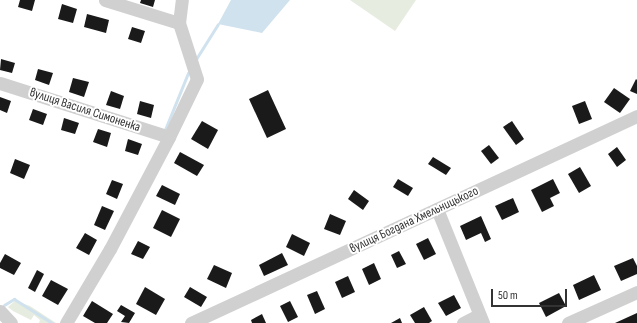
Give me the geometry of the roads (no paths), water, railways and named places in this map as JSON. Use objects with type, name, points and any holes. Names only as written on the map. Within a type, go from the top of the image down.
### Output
[{"type":"street","points":[[105,0],[179,23]]},
{"type":"street","points":[[66,323],[110,249],[169,137],[196,80],[179,23],[182,0]]},
{"type":"street","name":"вулиця Василя Симоненка","points":[[0,83],[169,137]]},
{"type":"street","name":"вулиця Богдана Хмельницького","points":[[191,323],[637,116]]},
{"type":"street","points":[[437,209],[481,319],[463,323]]},
{"type":"street","points":[[568,323],[637,292]]},
{"type":"street","points":[[0,311],[11,323]]},
{"type":"water","points":[[231,0],[290,0],[262,33],[218,24]]},
{"type":"waterway","points":[[196,59],[218,24]]},
{"type":"waterway","points":[[164,132],[188,73]]},
{"type":"waterway","points":[[4,305],[14,299],[52,323]]}]
